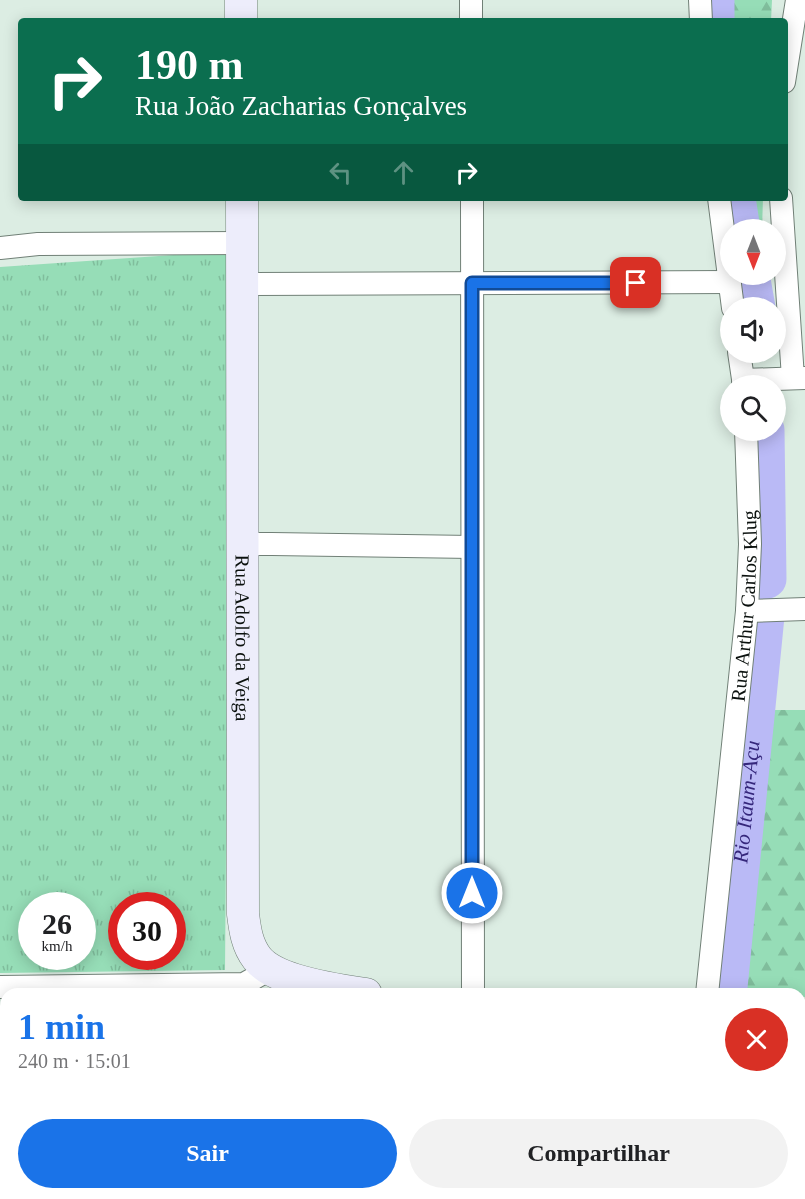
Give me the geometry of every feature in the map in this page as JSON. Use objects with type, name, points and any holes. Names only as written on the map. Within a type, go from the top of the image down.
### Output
[{"type":"street","points":[[242,0],[242,18]]},
{"type":"street","points":[[471,0],[471,18]]},
{"type":"street","points":[[700,0],[701,18]]},
{"type":"street","points":[[788,55],[796,0]]},
{"type":"street","name":"Rua Adolfo da Veiga","points":[[242,201],[243,914],[251,948],[259,960],[270,969],[292,979],[330,988]]},
{"type":"street","points":[[471,201],[473,988]]},
{"type":"street","points":[[719,201],[722,219]]},
{"type":"street","points":[[781,201],[799,378]]},
{"type":"street","points":[[0,248],[38,244],[242,243]]},
{"type":"street","points":[[242,284],[720,282]]},
{"type":"street","name":"Rua Arthur Carlos Klug","points":[[708,988],[747,610],[750,544],[746,441]]},
{"type":"street","points":[[243,544],[472,547]]},
{"type":"street","points":[[747,610],[805,609]]},
{"type":"street","points":[[0,987],[244,984],[270,969]]},
{"type":"green space","points":[[717,0],[772,0],[771,18],[716,18]]},
{"type":"green space","points":[[736,201],[763,201],[762,219],[739,219]]},
{"type":"green space","points":[[231,251],[225,970],[0,973],[0,267]]},
{"type":"green space","points":[[747,710],[805,710],[805,988],[719,988]]},
{"type":"waterway","name":"Rio Itaum-Açu","points":[[715,0],[715,18]]},
{"type":"waterway","name":"Rio Itaum-Açu","points":[[736,201],[739,219]]},
{"type":"waterway","name":"Rio Itaum-Açu","points":[[752,285],[754,297]]},
{"type":"waterway","name":"Rio Itaum-Açu","points":[[765,441],[767,579]]},
{"type":"waterway","name":"Rio Itaum-Açu","points":[[728,987],[765,616]]},
{"type":"route","points":[[472,893],[472,283],[636,283]]}]
